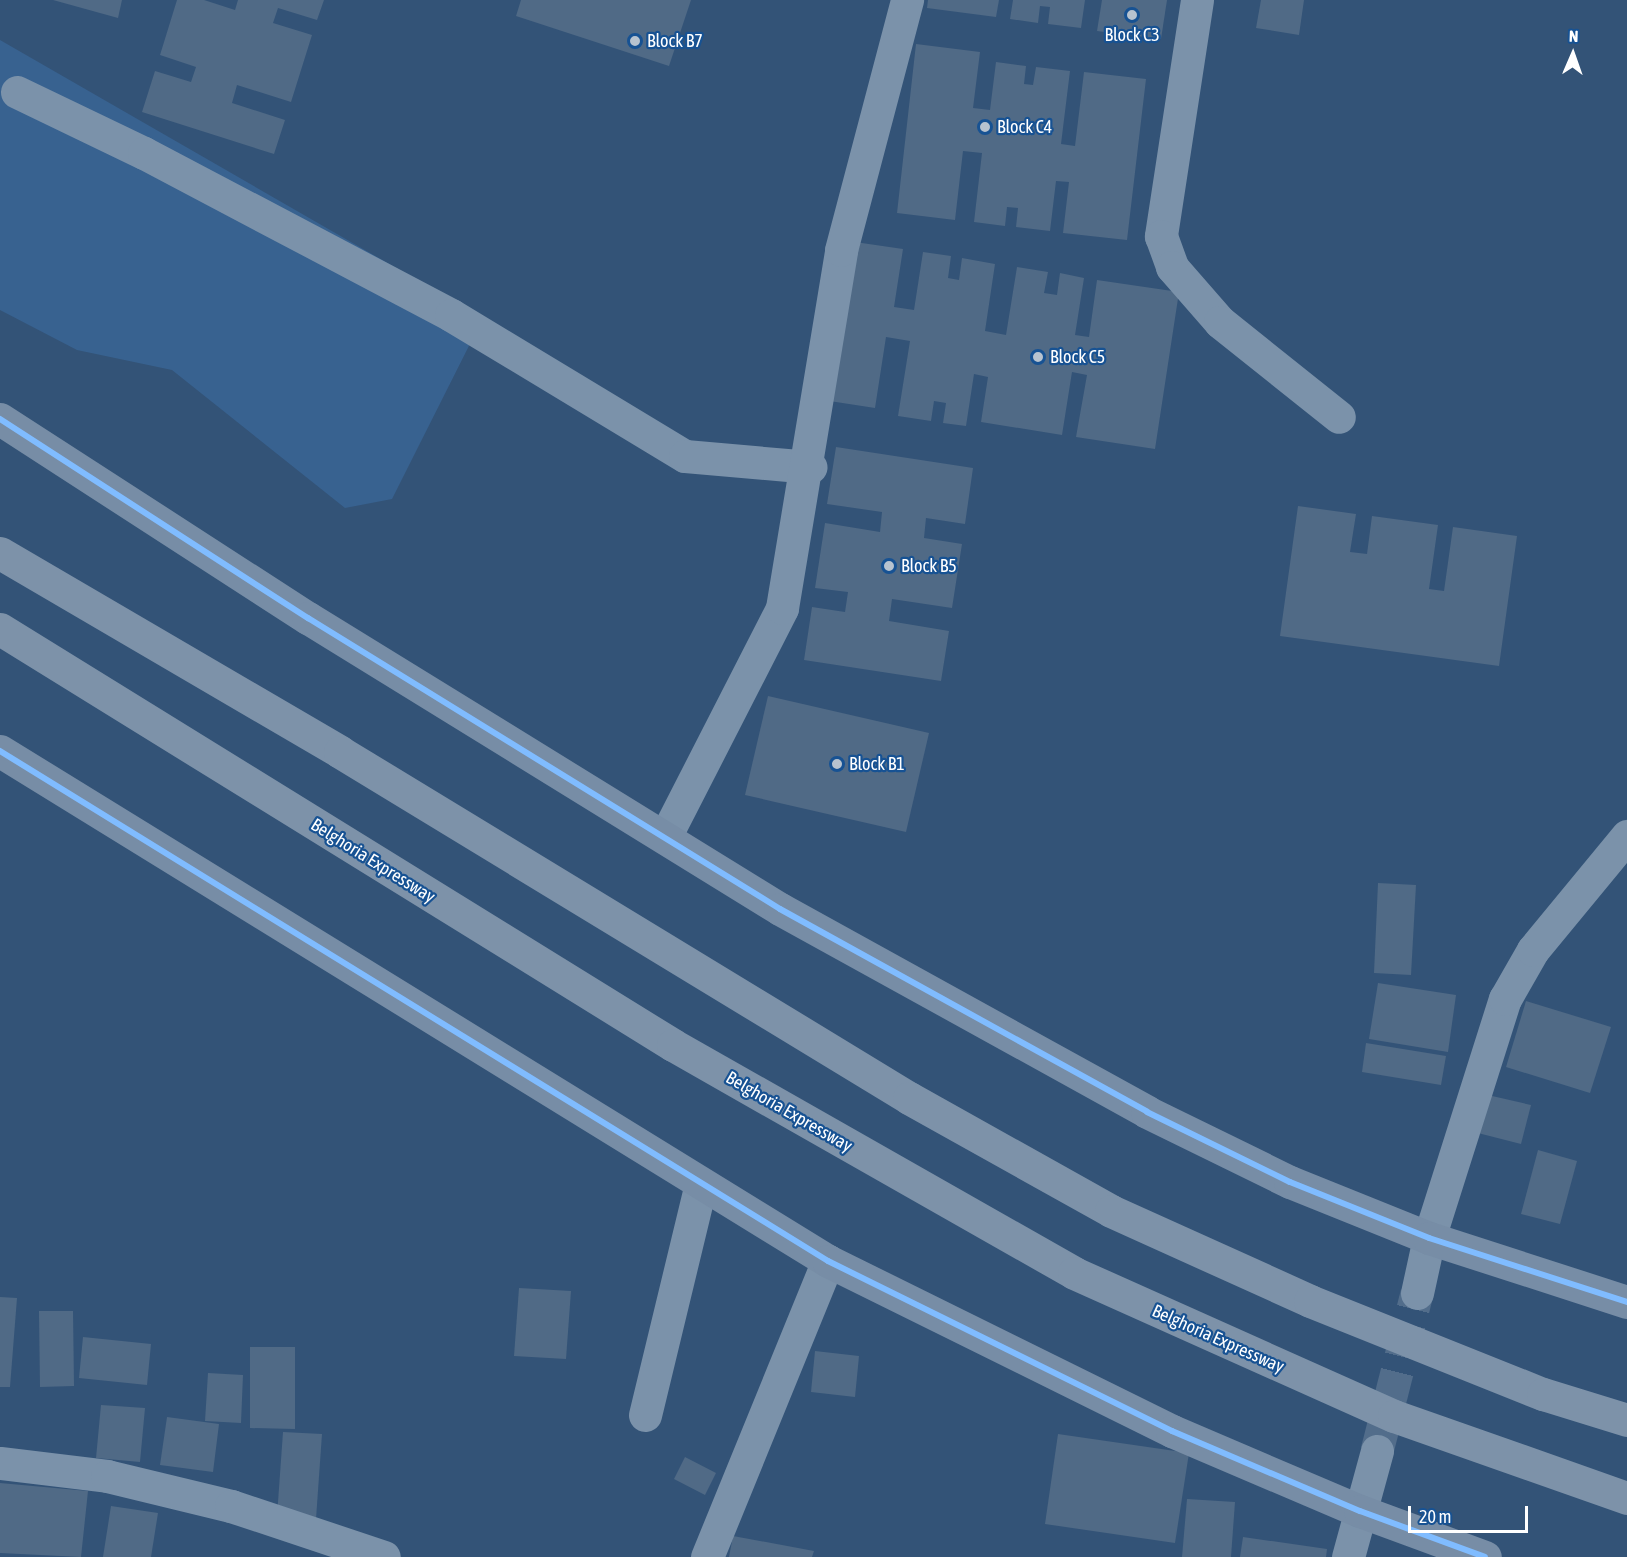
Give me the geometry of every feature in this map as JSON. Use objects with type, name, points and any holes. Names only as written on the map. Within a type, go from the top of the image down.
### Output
[{"type":"highway","points":[[0,553],[340,752],[909,1098],[1111,1211],[1310,1301],[1543,1394],[1627,1420]]},
{"type":"highway","name":"Belghoria Expressway","points":[[0,629],[673,1045],[1074,1273],[1394,1416],[1627,1498]]},
{"type":"street","points":[[665,837],[782,608],[808,465],[841,250],[907,0]]},
{"type":"street","points":[[1197,0],[1161,236],[1172,267],[1220,322],[1339,417]]},
{"type":"street","points":[[17,92],[144,153],[451,315],[685,456],[808,465]]},
{"type":"street","points":[[0,419],[298,611],[780,909],[1148,1112],[1290,1182],[1430,1238],[1627,1302]]},
{"type":"street","points":[[0,751],[828,1261],[1172,1431],[1360,1511],[1485,1557]]},
{"type":"street","points":[[1417,1293],[1430,1238],[1505,999],[1533,950],[1627,836]]},
{"type":"street","points":[[645,1415],[701,1184]]},
{"type":"street","points":[[707,1557],[828,1261]]},
{"type":"street","points":[[1348,1557],[1377,1451]]},
{"type":"street","points":[[0,1463],[107,1476],[186,1495],[384,1557]]},
{"type":"water","points":[[0,40],[483,318],[392,499],[345,508],[172,370],[77,350],[0,310]]},
{"type":"building","points":[[53,0],[122,0],[118,18]]},
{"type":"building","points":[[177,0],[204,0],[235,10],[238,0],[324,0],[317,20],[278,8],[273,23],[312,35],[291,102],[237,85],[232,103],[285,120],[274,154],[142,112],[155,71],[191,82],[196,67],[160,55]]},
{"type":"building","name":"Block B7","points":[[521,0],[691,0],[669,66],[516,16]]},
{"type":"building","points":[[928,0],[999,0],[996,17],[927,8]]},
{"type":"building","name":"Block C3","points":[[1013,0],[1085,0],[1081,28],[1048,24],[1050,7],[1040,6],[1038,23],[1010,19]]},
{"type":"building","name":"Block C3","points":[[1102,0],[1167,0],[1161,39],[1097,31]]},
{"type":"building","points":[[1261,0],[1304,0],[1299,35],[1256,28]]},
{"type":"building","name":"Block C4","points":[[916,44],[980,52],[973,108],[990,110],[996,62],[1026,66],[1024,84],[1033,85],[1036,67],[1070,71],[1061,144],[1075,146],[1084,72],[1146,79],[1127,240],[1063,233],[1069,182],[1056,181],[1050,231],[1016,227],[1018,208],[1007,207],[1005,226],[974,222],[982,153],[963,151],[955,220],[897,213]]},
{"type":"building","name":"Block C5","points":[[848,241],[903,249],[894,307],[914,310],[923,252],[951,256],[948,278],[959,280],[962,258],[995,264],[985,331],[1006,335],[1017,267],[1048,272],[1044,293],[1057,295],[1060,273],[1084,278],[1075,335],[1089,337],[1097,280],[1179,292],[1155,449],[1076,437],[1087,375],[1072,372],[1062,435],[981,422],[988,377],[974,374],[966,426],[943,423],[946,403],[934,401],[931,421],[898,416],[910,341],[886,337],[875,408],[823,400]]},
{"type":"building","name":"Block B5","points":[[836,447],[973,468],[965,524],[926,518],[924,538],[962,544],[952,608],[892,599],[889,621],[949,631],[941,681],[804,660],[812,607],[845,612],[848,592],[815,588],[825,523],[880,532],[882,512],[827,504]]},
{"type":"building","points":[[1298,506],[1356,514],[1350,552],[1367,554],[1372,516],[1438,525],[1429,589],[1444,591],[1453,527],[1517,536],[1499,666],[1280,636]]},
{"type":"building","name":"Block B1","points":[[768,696],[929,733],[906,832],[745,795]]},
{"type":"building","points":[[1378,883],[1416,885],[1411,975],[1374,973]]},
{"type":"building","points":[[1378,983],[1456,995],[1448,1052],[1369,1039]]},
{"type":"building","points":[[1526,1001],[1611,1027],[1590,1093],[1506,1067]]},
{"type":"building","points":[[1366,1043],[1446,1056],[1441,1085],[1362,1072]]},
{"type":"building","points":[[1479,1093],[1531,1105],[1521,1144],[1470,1131]]},
{"type":"building","points":[[1538,1150],[1577,1161],[1560,1224],[1521,1214]]},
{"type":"building","points":[[519,1288],[571,1291],[566,1359],[514,1356]]},
{"type":"building","points":[[0,1297],[17,1298],[10,1387],[0,1387]]},
{"type":"building","points":[[39,1311],[73,1311],[74,1386],[40,1387]]},
{"type":"building","points":[[83,1337],[151,1344],[147,1385],[79,1378]]},
{"type":"building","points":[[250,1347],[295,1347],[295,1429],[250,1428]]},
{"type":"building","points":[[815,1351],[859,1356],[855,1397],[811,1392]]},
{"type":"building","points":[[208,1373],[243,1375],[241,1423],[205,1421]]},
{"type":"building","points":[[101,1405],[145,1408],[140,1462],[96,1458]]},
{"type":"building","points":[[167,1417],[219,1424],[213,1472],[160,1465]]},
{"type":"building","points":[[283,1432],[322,1434],[316,1519],[277,1516]]},
{"type":"building","points":[[1058,1434],[1189,1453],[1175,1543],[1045,1524]]},
{"type":"building","points":[[685,1457],[716,1473],[705,1495],[674,1479]]},
{"type":"building","points":[[0,1483],[88,1491],[81,1557],[0,1553]]},
{"type":"building","points":[[1187,1499],[1235,1502],[1231,1557],[1182,1557]]},
{"type":"building","points":[[111,1506],[158,1513],[151,1557],[103,1557]]},
{"type":"building","points":[[733,1536],[814,1551],[812,1557],[729,1557]]},
{"type":"building","points":[[1243,1537],[1327,1549],[1326,1557],[1240,1557]]},
{"type":"tunnel","points":[[1377,1451],[1417,1293]]},
{"type":"cycle path","points":[[0,419],[308,618],[780,909],[1147,1112],[1290,1182],[1429,1238],[1627,1302]]},
{"type":"cycle path","points":[[0,751],[828,1261],[1172,1431],[1360,1511],[1485,1557]]},
{"type":"place","name":"Block C3","points":[[1132,15]]},
{"type":"place","name":"Block B7","points":[[635,41]]},
{"type":"place","name":"Block C4","points":[[985,127]]},
{"type":"place","name":"Block C5","points":[[1038,357]]},
{"type":"place","name":"Block B5","points":[[889,566]]},
{"type":"place","name":"Block B1","points":[[837,764]]}]
